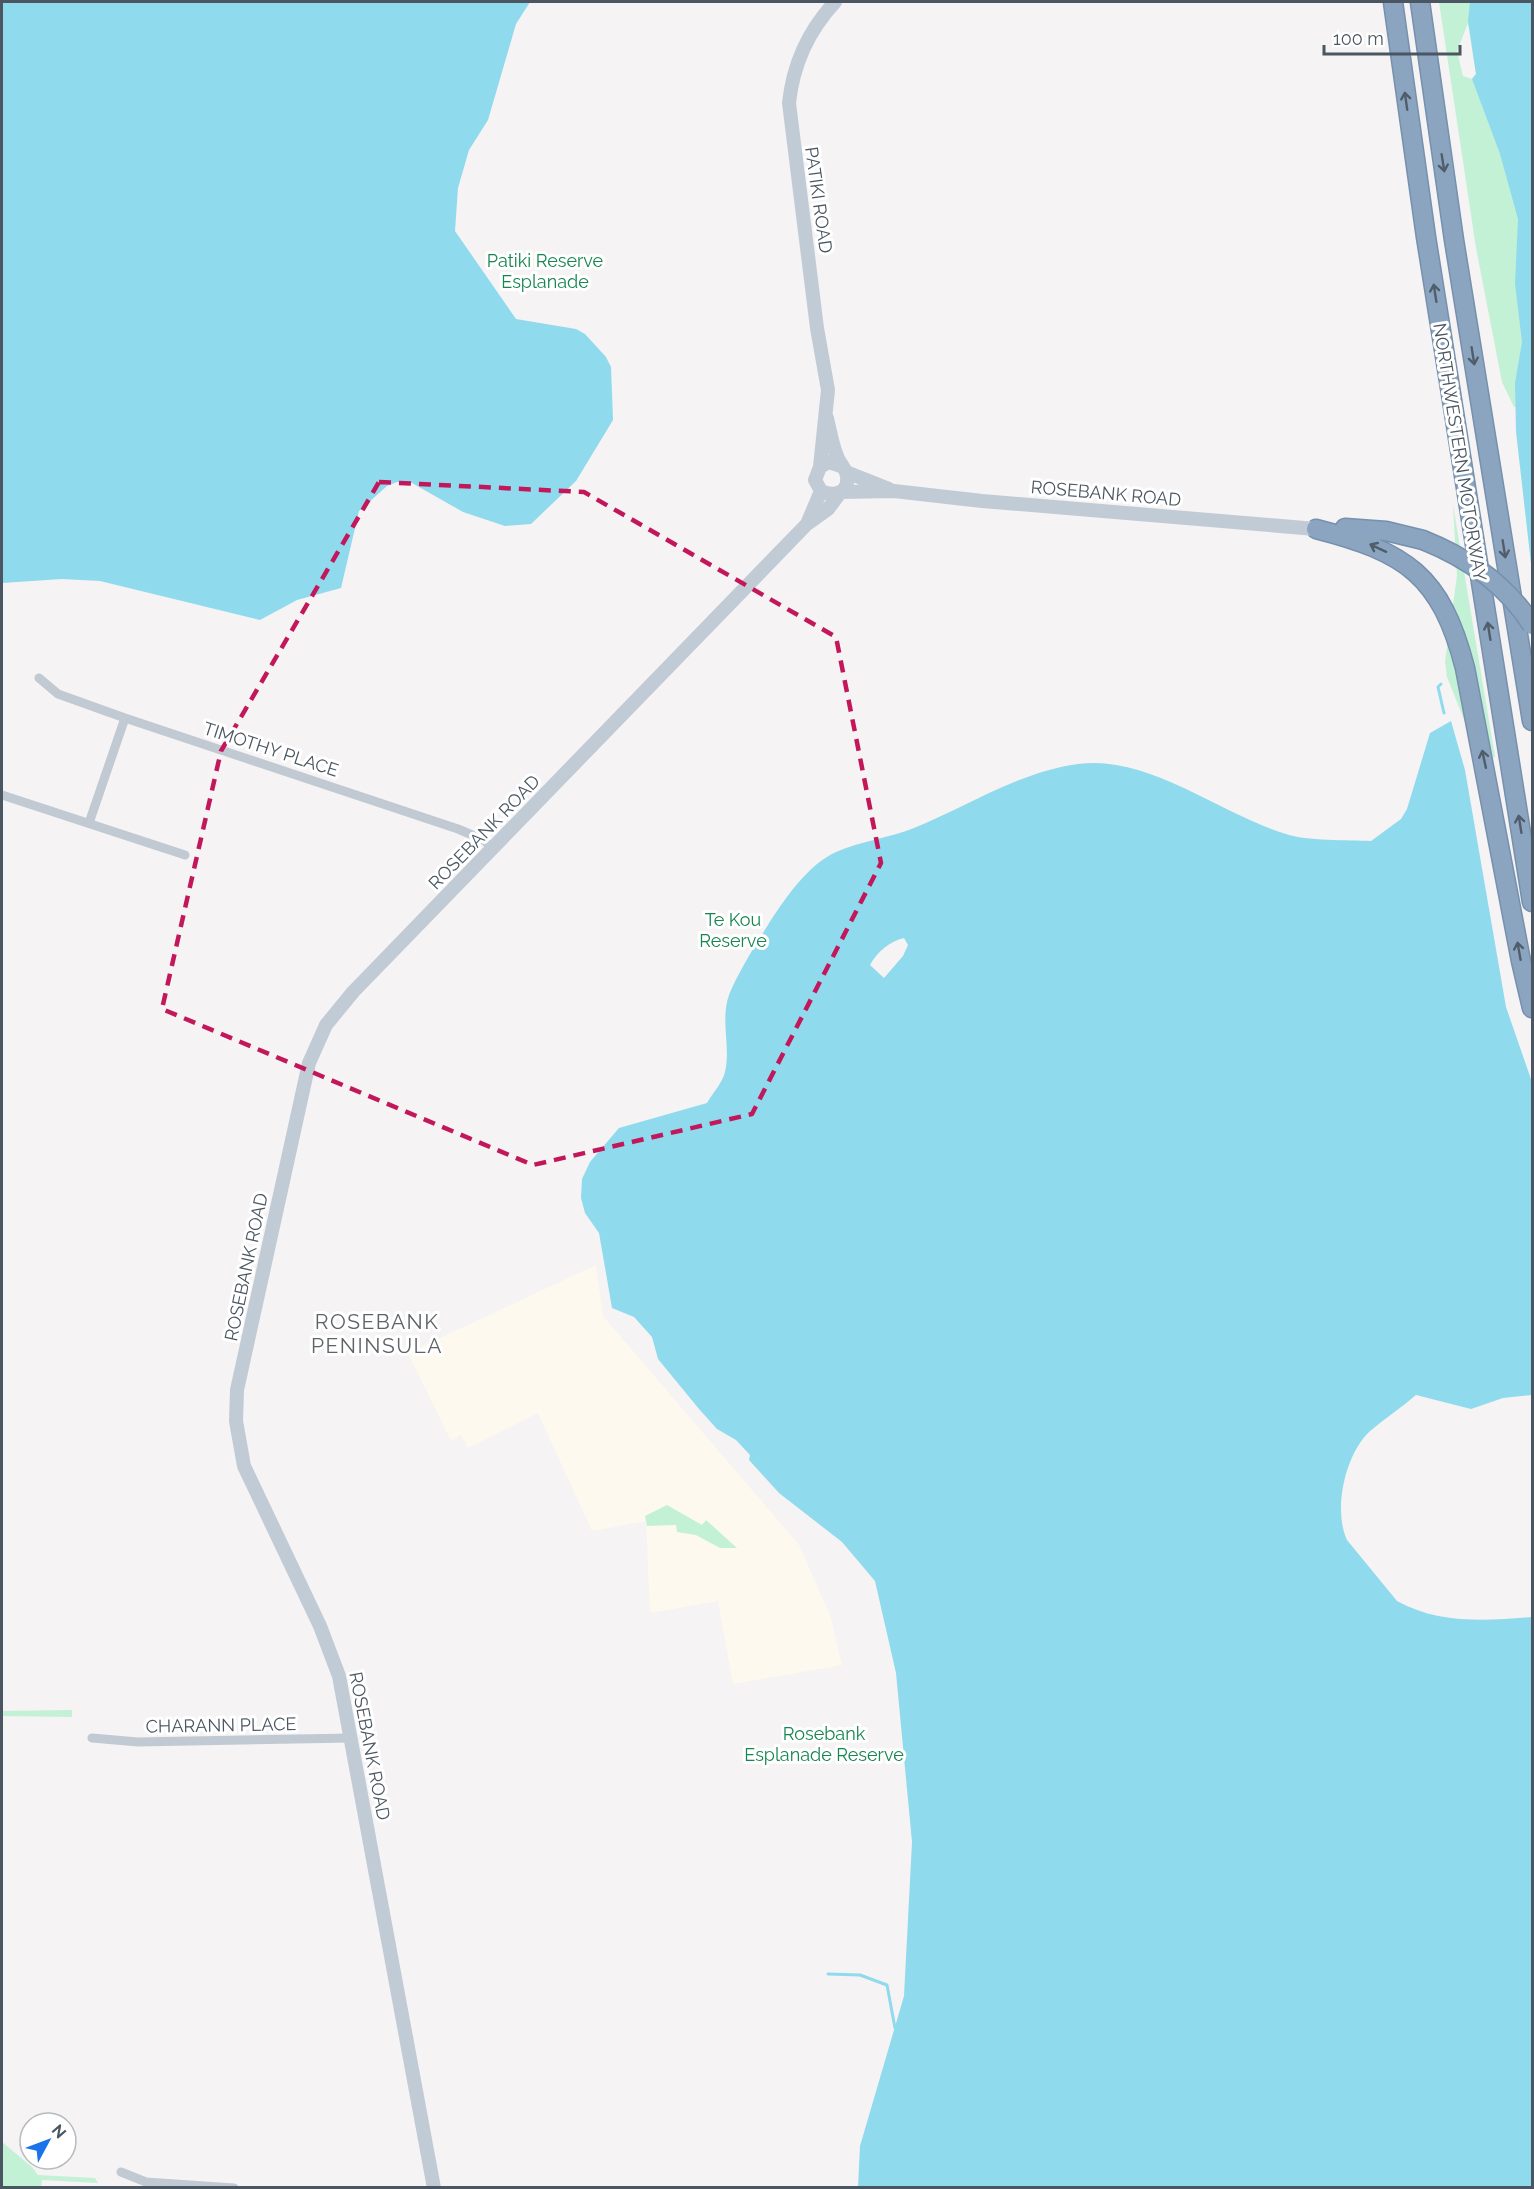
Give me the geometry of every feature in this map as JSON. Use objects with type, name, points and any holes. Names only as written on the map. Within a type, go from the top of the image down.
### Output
[{"type":"highway","name":"NORTHWESTERN MOTORWAY","points":[[1393,2],[1426,237],[1533,902]]},
{"type":"highway","name":"NORTHWESTERN MOTORWAY","points":[[1420,2],[1456,250],[1533,721]]},
{"type":"highway","points":[[1316,529],[1386,531],[1423,540],[1454,554],[1482,572],[1506,591],[1533,625]]},
{"type":"highway","points":[[1316,529],[1364,542],[1384,550],[1409,566],[1439,599],[1455,632],[1475,719],[1521,961],[1533,1008]]},
{"type":"main road","name":"PATIKI ROAD","points":[[820,467],[828,390],[789,104],[794,74],[806,44],[835,2]]},
{"type":"main road","name":"PATIKI ROAD","points":[[826,414],[836,454],[845,470]]},
{"type":"main road","points":[[834,462],[845,470],[847,484],[841,492],[833,495],[821,491],[815,480],[820,467],[834,462]]},
{"type":"main road","name":"ROSEBANK ROAD","points":[[845,470],[894,491]]},
{"type":"main road","name":"ROSEBANK ROAD","points":[[807,524],[821,491]]},
{"type":"main road","name":"ROSEBANK ROAD","points":[[434,2187],[351,1738],[332,1654],[244,1466],[237,1428],[237,1390],[307,1070],[320,1035],[349,996],[807,524],[828,509],[841,492],[894,491],[982,501],[1316,529]]},
{"type":"street","name":"TIMOTHY PLACE","points":[[39,678],[58,694],[458,830],[487,842],[494,849]]},
{"type":"street","points":[[89,823],[125,718]]},
{"type":"street","points":[[2,795],[184,855]]},
{"type":"street","name":"CHARANN PLACE","points":[[92,1738],[138,1742],[351,1738]]},
{"type":"street","points":[[121,2172],[146,2182],[234,2187]]},
{"type":"highlighted area","points":[[379,482],[584,492],[836,637],[881,863],[752,1114],[533,1165],[162,1009],[221,751]]},
{"type":"shaded area","points":[[596,1265],[603,1316],[799,1545],[830,1615],[842,1665],[733,1684],[718,1601],[650,1613],[646,1521],[592,1531],[538,1413],[468,1448],[461,1435],[451,1441],[408,1353]]},
{"type":"green space","points":[[1439,2],[1532,2],[1532,572],[1516,431],[1517,407],[1514,407],[1502,382],[1476,248]],"holes":[[[1468,23],[1476,74],[1472,79],[1463,76],[1457,51]]]},
{"type":"green space","points":[[1453,505],[1495,757],[1477,763],[1465,722],[1447,677],[1445,661],[1457,576]]},
{"type":"green space","points":[[667,1505],[702,1525],[706,1520],[737,1548],[720,1548],[696,1535],[677,1532],[676,1525],[647,1526],[645,1516]]},
{"type":"green space","points":[[72,1710],[72,1717],[2,1716],[2,1711]]},
{"type":"green space","points":[[2,2142],[18,2155],[18,2171],[35,2171],[38,2175],[95,2178],[98,2183],[42,2180],[41,2187],[2,2187]]},
{"type":"water","points":[[2,2],[530,2],[516,24],[488,120],[469,150],[458,188],[455,231],[516,319],[576,329],[585,334],[606,357],[611,367],[613,420],[576,481],[531,524],[505,526],[463,512],[412,483],[397,482],[387,486],[359,511],[341,588],[297,600],[260,620],[100,581],[62,579],[2,583]]},
{"type":"water","points":[[1470,2],[1532,2],[1532,572],[1516,431],[1515,383],[1522,342],[1515,284],[1518,219],[1500,154],[1472,79],[1476,74],[1468,21]]},
{"type":"water","points":[[1451,721],[1465,770],[1506,1007],[1532,1082],[1532,1395],[1503,1398],[1471,1409],[1416,1395],[1369,1432],[1353,1454],[1344,1483],[1341,1514],[1347,1540],[1397,1601],[1429,1614],[1446,1617],[1480,1620],[1532,1617],[1532,2187],[858,2187],[860,2146],[904,1996],[912,1842],[896,1673],[875,1581],[842,1542],[779,1493],[749,1460],[750,1455],[736,1440],[717,1429],[658,1359],[652,1337],[634,1317],[612,1308],[599,1233],[585,1213],[581,1198],[582,1179],[590,1162],[619,1128],[707,1103],[724,1076],[727,1063],[725,1014],[729,995],[748,957],[791,891],[826,857],[855,845],[914,828],[1035,774],[1078,764],[1104,763],[1157,776],[1261,825],[1286,834],[1316,839],[1371,841],[1401,819],[1407,809],[1430,733]],"holes":[[[904,938],[908,945],[903,956],[884,978],[870,965],[889,944]]]},
{"type":"waterway","points":[[1441,684],[1438,687],[1444,713]]},
{"type":"waterway","points":[[828,1974],[860,1975],[887,1985],[895,2028]]},
{"type":"district","name":"ROSEBANK PENINSULA","points":[[377,1333]]},
{"type":"park label","name":"Patiki Reserve Esplanade","points":[[545,270]]},
{"type":"park label","name":"Te Kou Reserve","points":[[733,929]]},
{"type":"park label","name":"Rosebank Esplanade Reserve","points":[[824,1743]]}]
